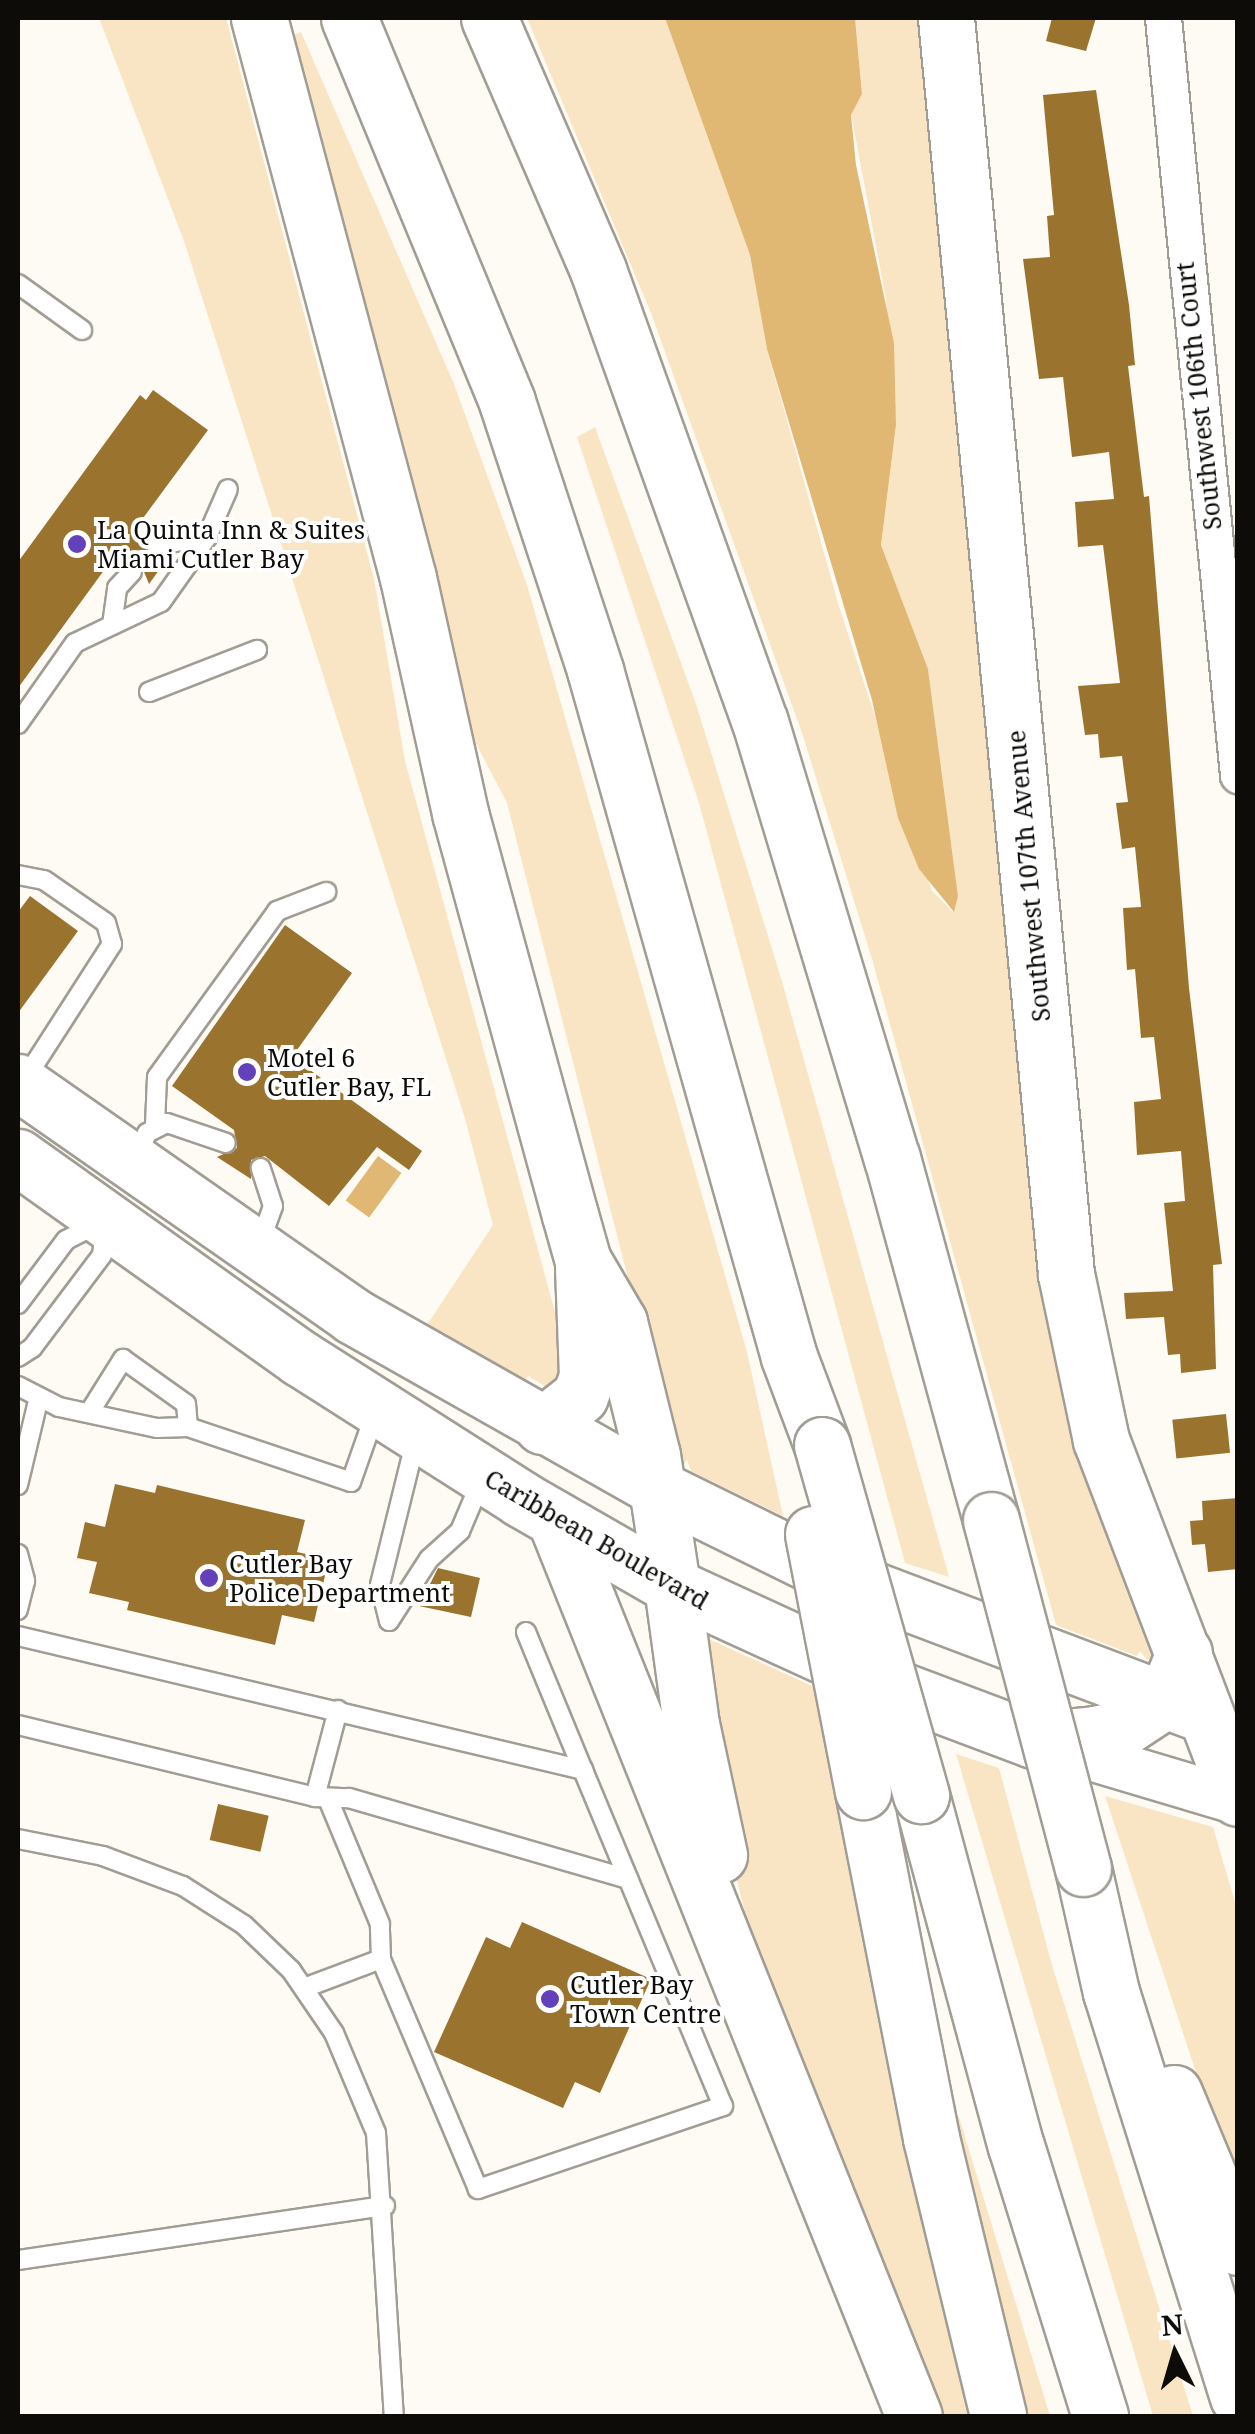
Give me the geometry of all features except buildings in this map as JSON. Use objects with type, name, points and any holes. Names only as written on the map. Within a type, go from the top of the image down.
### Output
[{"type":"main road","points":[[259,18],[408,578],[460,813],[583,1261],[587,1377],[580,1396],[542,1426]]},
{"type":"main road","points":[[348,18],[463,283],[513,420],[606,705],[789,1357],[808,1442],[862,1792],[938,2169],[998,2416]]},
{"type":"main road","points":[[489,18],[598,270],[760,722],[892,1158],[1083,1868],[1112,1992],[1238,2397]]},
{"type":"main road","name":"Southwest 107th Avenue","points":[[946,18],[1066,1274],[1101,1440],[1238,1800]]},
{"type":"main road","points":[[19,1083],[143,1145],[254,1252],[542,1426],[657,1488],[834,1575],[1198,1698]]},
{"type":"main road","points":[[107,1219],[143,1145]]},
{"type":"main road","name":"Caribbean Boulevard","points":[[18,1157],[397,1422],[554,1519],[672,1586],[894,1688],[1033,1740]]},
{"type":"main road","points":[[583,1261],[619,1322],[657,1488],[691,1724],[739,1966]]},
{"type":"main road","points":[[808,1442],[921,1794],[1010,2128],[1100,2416]]},
{"type":"main road","points":[[554,1519],[716,1925],[739,1966],[914,2416]]},
{"type":"main road","points":[[672,1586],[834,1575]]},
{"type":"main road","points":[[1033,1740],[1123,1728],[1198,1698]]},
{"type":"main road","points":[[1083,1868],[1238,2247]]},
{"type":"street","name":"Southwest 106th Court","points":[[1162,18],[1238,775]]},
{"type":"street","name":"Caribbean Boulevard","points":[[1033,1740],[1238,1800]]},
{"type":"lane","points":[[18,284],[82,330]]},
{"type":"lane","points":[[18,724],[75,643],[160,602],[207,537],[228,488]]},
{"type":"lane","points":[[156,544],[207,537]]},
{"type":"lane","points":[[112,625],[117,588],[132,572]]},
{"type":"lane","points":[[150,692],[257,650]]},
{"type":"lane","points":[[18,875],[44,880],[106,923],[112,944],[19,1083]]},
{"type":"lane","points":[[143,1145],[156,1077],[277,911],[326,892]]},
{"type":"lane","points":[[143,1145],[180,1122],[226,1142]]},
{"type":"lane","points":[[254,1252],[273,1206],[260,1168]]},
{"type":"lane","points":[[18,1304],[66,1240],[107,1219]]},
{"type":"lane","points":[[18,1357],[32,1348],[102,1256],[107,1219]]},
{"type":"lane","points":[[88,1413],[123,1359],[186,1404],[188,1427]]},
{"type":"lane","points":[[18,1386],[40,1398],[88,1413],[157,1428],[188,1427],[351,1482],[397,1422]]},
{"type":"lane","points":[[18,1485],[40,1398]]},
{"type":"lane","points":[[397,1422],[390,1520],[380,1585],[389,1621],[429,1558],[460,1530],[484,1476]]},
{"type":"lane","points":[[18,1554],[26,1581],[18,1610]]},
{"type":"lane","points":[[338,1710],[322,1798],[380,1924],[381,1960],[478,2188],[723,2106],[526,1632]]},
{"type":"lane","points":[[18,1636],[583,1770]]},
{"type":"lane","points":[[18,1725],[322,1798],[349,1798],[628,1879]]},
{"type":"lane","points":[[18,1839],[104,1856],[183,1886],[244,1925],[304,1988],[362,2087],[385,2206],[394,2416]]},
{"type":"lane","points":[[304,1988],[381,1960]]},
{"type":"lane","points":[[18,2260],[385,2206]]},
{"type":"shaded area","points":[[99,18],[226,18],[374,579],[405,761],[565,1349],[566,1367],[553,1391],[528,1376],[521,1386],[427,1325],[493,1225],[464,1115],[184,241]]},
{"type":"shaded area","points":[[527,18],[665,18],[750,255],[767,349],[838,603],[932,891],[953,912],[958,896],[928,669],[881,545],[896,425],[886,299],[851,114],[862,94],[855,18],[927,18],[999,765],[1155,1656],[1147,1660],[1140,1651],[1137,1656],[1056,1625],[872,959],[803,736],[651,313]]},
{"type":"shaded area","points":[[665,18],[855,18],[862,94],[851,115],[856,165],[894,343],[896,425],[881,545],[928,669],[958,896],[954,912],[919,869],[898,818],[872,700],[767,349],[750,255]]},
{"type":"shaded area","points":[[301,32],[454,384],[527,585],[747,1352],[783,1516],[691,1471],[687,1460],[683,1467],[675,1463],[507,803],[471,734],[289,37]]},
{"type":"shaded area","points":[[595,427],[696,704],[781,978],[949,1577],[905,1563],[699,803],[577,437]]},
{"type":"shaded area","points":[[378,1156],[401,1173],[369,1218],[346,1200]]},
{"type":"shaded area","points":[[702,1636],[819,1689],[975,2416],[934,2416],[752,1941],[730,1852]]},
{"type":"shaded area","points":[[956,1754],[999,1768],[1052,1965],[1193,2416],[1153,2416]]},
{"type":"shaded area","points":[[1105,1796],[1213,1827],[1237,1909],[1237,2197]]},
{"type":"shaded area","points":[[959,2117],[1050,2416],[1011,2416],[942,2119]]},
{"type":"place","name":"La Quinta Inn & Suites Miami Cutler Bay","points":[[77,544]]},
{"type":"place","name":"Motel 6 Cutler Bay, FL","points":[[247,1072]]},
{"type":"place","name":"Cutler Bay Police Department","points":[[209,1578]]},
{"type":"place","name":"Cutler Bay Town Centre","points":[[550,1999]]}]
